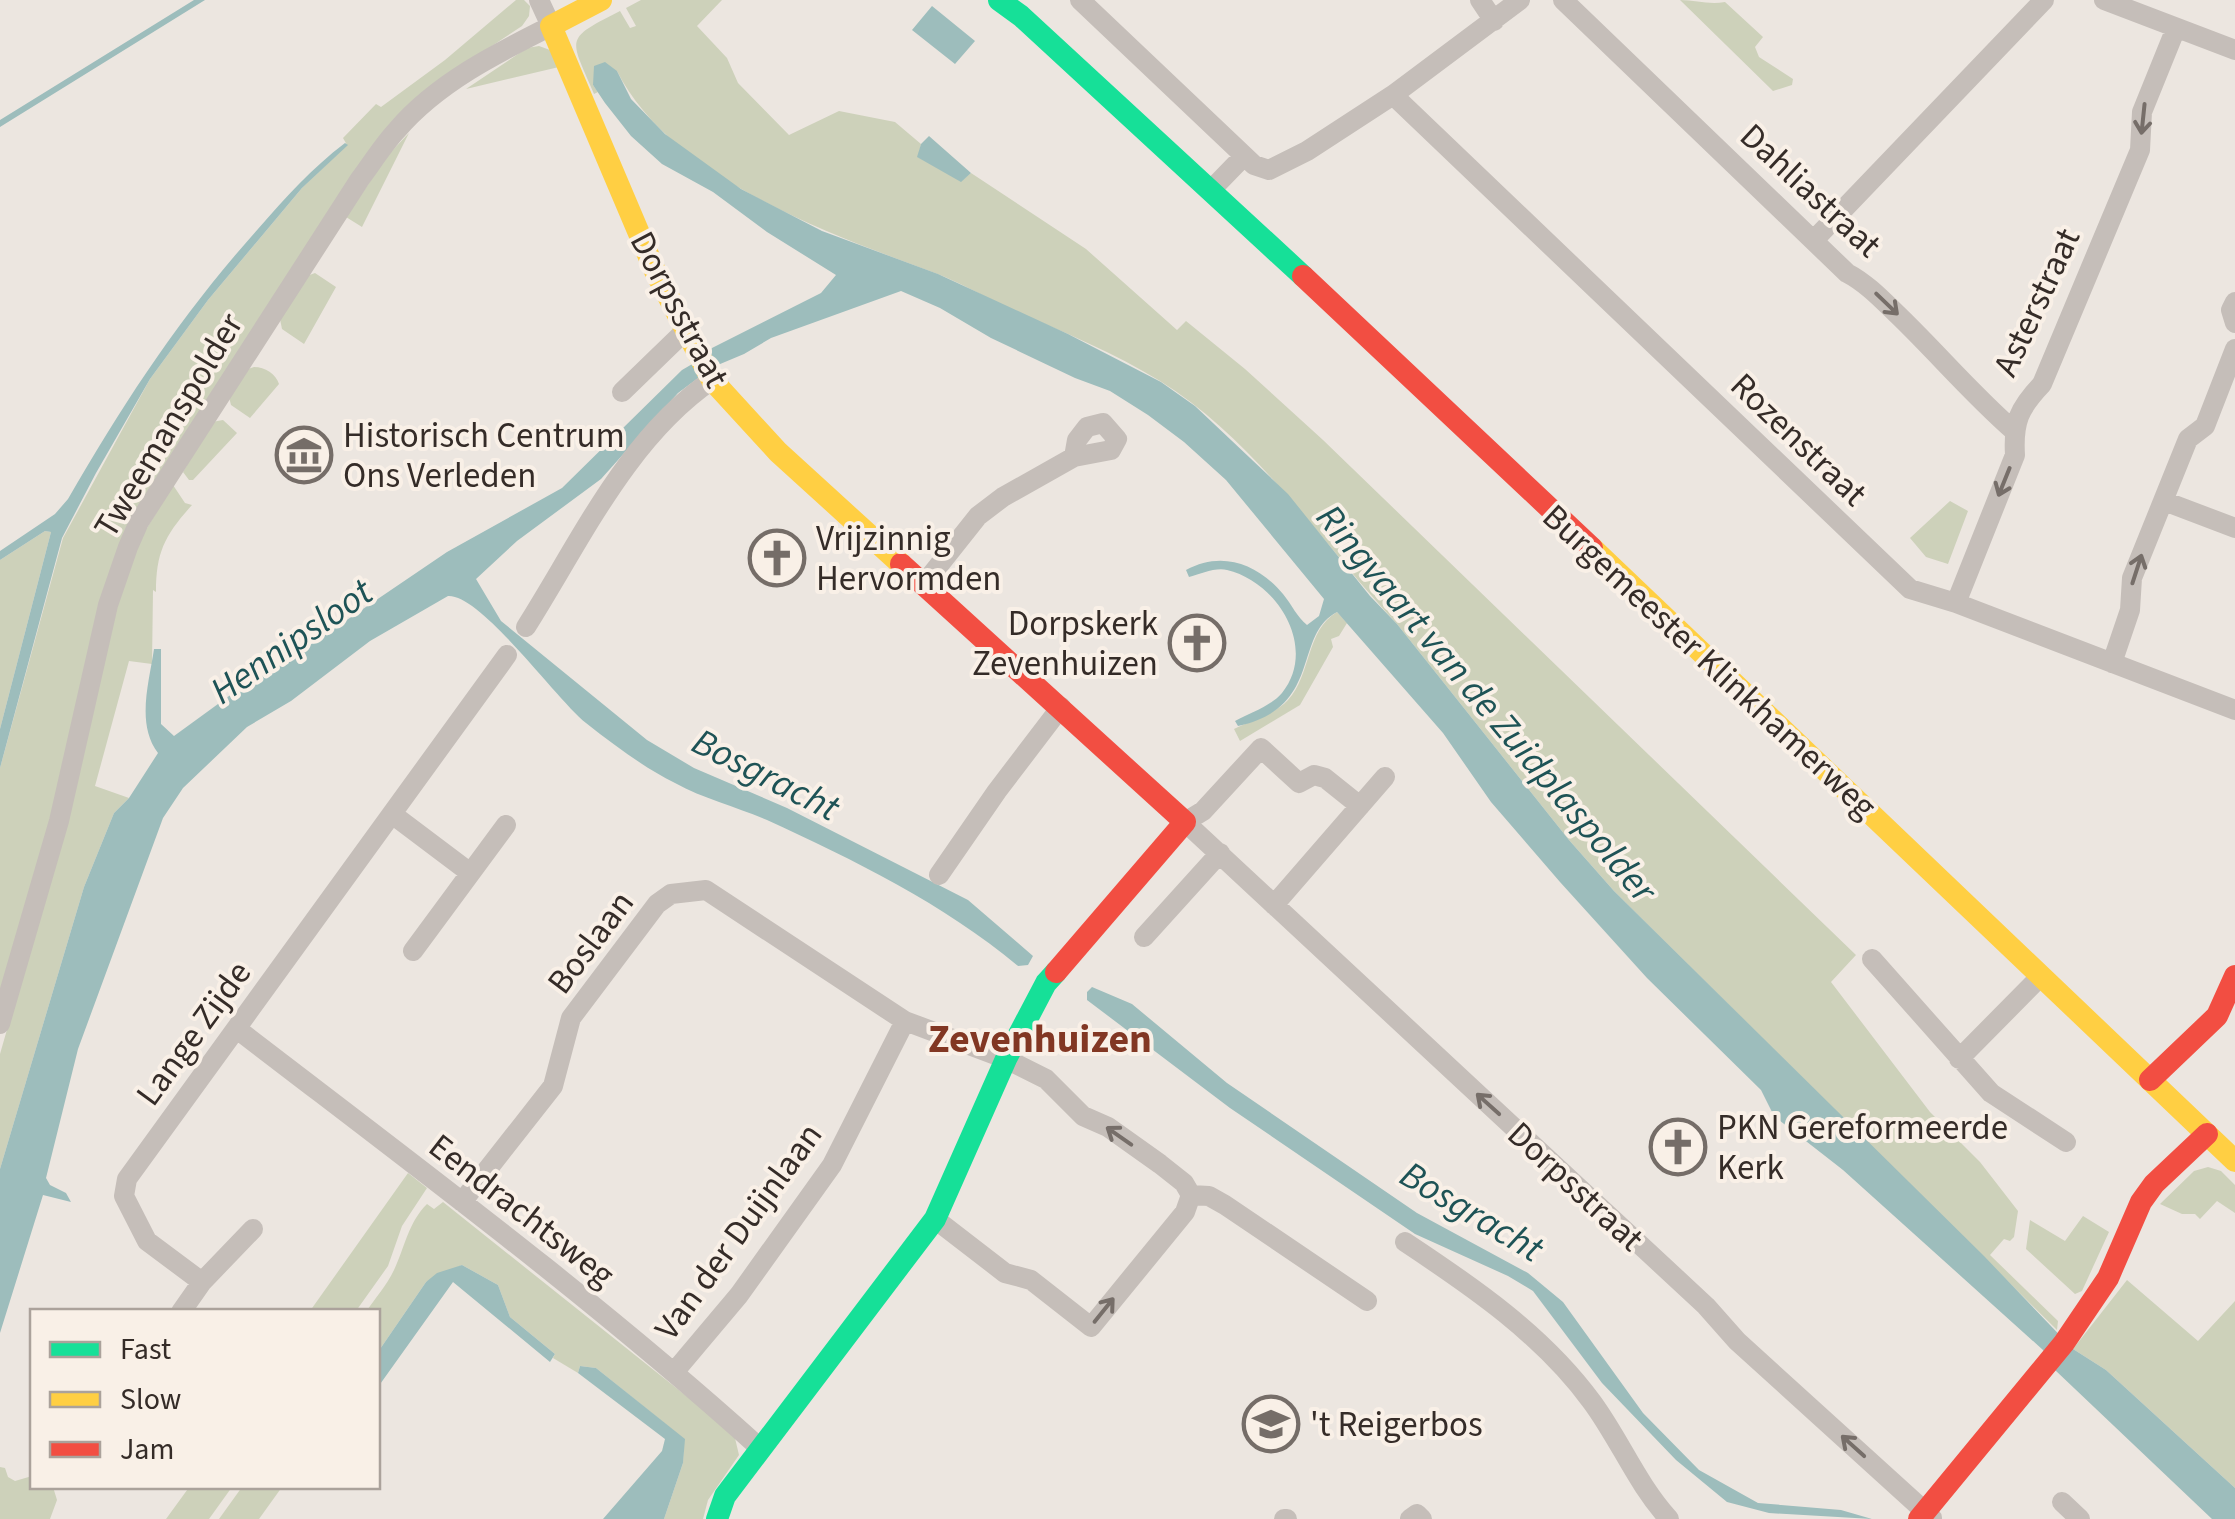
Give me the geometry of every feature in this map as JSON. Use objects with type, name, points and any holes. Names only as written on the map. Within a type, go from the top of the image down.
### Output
[{"type":"street","points":[[539,0],[551,26],[602,0]]},
{"type":"street","name":"Burgemeester Klinkhamerweg","points":[[999,0],[1211,190],[1777,722],[2235,1161]]},
{"type":"street","points":[[1080,0],[1261,169],[1276,169],[1393,95],[1520,0]]},
{"type":"street","points":[[1480,0],[1494,21]]},
{"type":"street","name":"Dahliastraat","points":[[1564,0],[1847,273],[1865,283],[2013,430]]},
{"type":"street","points":[[1814,240],[2044,0]]},
{"type":"street","points":[[2104,0],[2235,50]]},
{"type":"street","name":"Dorpsstraat","points":[[551,26],[654,271],[696,354],[712,380],[778,452],[1220,852],[1925,1516]]},
{"type":"street","name":"Tweemanspolder","points":[[0,1024],[60,821],[108,605],[140,522],[360,179],[397,130],[444,89],[485,61],[551,26]]},
{"type":"street","name":"Asterstraat","points":[[1956,603],[2015,455],[2013,430],[2026,400],[2042,384],[2140,150],[2142,112],[2176,28]]},
{"type":"street","name":"Rozenstraat","points":[[1393,95],[1910,589],[2235,710]]},
{"type":"street","points":[[1211,190],[1244,156]]},
{"type":"street","points":[[2235,302],[2231,310],[2235,324]]},
{"type":"street","points":[[622,392],[685,331]]},
{"type":"street","points":[[2112,663],[2130,610],[2132,578],[2188,439],[2205,426],[2235,349]]},
{"type":"street","points":[[526,627],[610,491],[644,444],[678,405],[712,380]]},
{"type":"street","points":[[924,584],[978,516],[1002,496],[1074,457]]},
{"type":"street","points":[[2164,501],[2235,528]]},
{"type":"street","name":"Lange Zijde","points":[[202,1282],[147,1241],[124,1196],[124,1186],[507,656]]},
{"type":"street","points":[[939,876],[997,791],[1061,708]]},
{"type":"street","points":[[717,1519],[726,1496],[934,1220],[1006,1059],[1046,983],[1184,822],[1203,811],[1261,748],[1300,783],[1314,775],[1325,778],[1360,806]]},
{"type":"street","points":[[1274,904],[1385,777]]},
{"type":"street","points":[[392,814],[469,872]]},
{"type":"street","points":[[413,951],[506,825]]},
{"type":"street","points":[[1144,937],[1220,852]]},
{"type":"street","name":"Boslaan","points":[[462,1202],[552,1086],[571,1018],[657,904],[670,894],[706,890],[905,1021],[1006,1059],[1046,1079],[1083,1116],[1108,1128],[1184,1183],[1191,1196]]},
{"type":"street","points":[[1872,959],[1991,1093],[2066,1142]]},
{"type":"street","points":[[1958,1059],[2041,976]]},
{"type":"street","points":[[2150,1080],[2216,1016],[2235,976]]},
{"type":"street","name":"Van der Duijnlaan","points":[[675,1372],[739,1294],[832,1165],[905,1021]]},
{"type":"street","name":"Eendrachtsweg","points":[[236,1029],[675,1372],[761,1449]]},
{"type":"street","points":[[1925,1516],[2057,1352],[2108,1278],[2148,1193],[2206,1134]]},
{"type":"street","points":[[934,1220],[1005,1273],[1031,1280],[1091,1327],[1184,1212],[1191,1196],[1209,1196],[1226,1204],[1368,1300]]},
{"type":"street","points":[[184,1309],[202,1282],[253,1229]]},
{"type":"street","points":[[1404,1242],[1491,1300],[1554,1359],[1590,1400],[1640,1482],[1668,1519]]},
{"type":"street","points":[[2062,1502],[2080,1519]]},
{"type":"green space","points":[[516,0],[524,0],[530,6],[522,26],[439,81],[141,504],[0,1000],[0,768],[63,538],[150,379],[208,300],[302,188],[347,145],[343,138],[376,104],[381,107],[445,60]]},
{"type":"green space","points":[[641,0],[722,0],[697,26],[727,58],[738,83],[789,135],[839,111],[895,122],[921,144],[918,157],[961,181],[971,173],[1086,249],[1177,330],[1186,321],[1323,440],[1856,955],[1831,982],[1930,1112],[1980,1162],[2018,1211],[2014,1237],[2010,1241],[2004,1239],[1990,1255],[2058,1321],[2057,1330],[1614,891],[1397,624],[1228,433],[1160,381],[1103,350],[953,280],[848,240],[756,198],[675,142],[642,109],[617,71],[593,85],[598,92],[594,94],[577,50],[580,35],[620,11],[630,28],[636,26],[626,8]]},
{"type":"green space","points":[[1680,0],[1725,2],[1763,37],[1755,47],[1759,57],[1793,79],[1792,85],[1773,91]]},
{"type":"green space","points":[[539,46],[550,50],[559,67],[466,89],[527,48]]},
{"type":"green space","points":[[409,133],[362,227],[346,217],[388,155]]},
{"type":"green space","points":[[315,273],[336,287],[304,344],[282,329],[280,319],[307,276]]},
{"type":"green space","points":[[248,369],[270,372],[279,384],[250,418],[231,405],[229,397]]},
{"type":"green space","points":[[223,420],[237,433],[189,480],[183,472],[212,422]]},
{"type":"green space","points":[[173,485],[185,503],[192,505],[169,535],[160,555],[156,592],[153,590],[152,664],[129,661],[95,786],[129,798],[114,813],[84,887],[0,1169],[0,1054],[66,824],[112,619],[136,546]]},
{"type":"green space","points":[[1950,501],[1968,511],[1948,564],[1926,557],[1910,538]]},
{"type":"green space","points":[[45,531],[51,532],[0,729],[0,560]]},
{"type":"green space","points":[[1337,612],[1347,623],[1339,636],[1331,639],[1333,647],[1300,705],[1240,741],[1234,729],[1288,700],[1320,630]]},
{"type":"green space","points":[[2208,1167],[2221,1171],[2235,1185],[2235,1213],[2217,1201],[2200,1219],[2160,1204],[2194,1171]]},
{"type":"green space","points":[[408,1173],[427,1188],[402,1226],[388,1266],[357,1309],[311,1309]]},
{"type":"green space","points":[[443,1202],[734,1434],[739,1455],[708,1500],[703,1519],[664,1519],[683,1463],[684,1439],[596,1368],[580,1366],[578,1373],[553,1358],[555,1354],[510,1317],[498,1285],[462,1265],[426,1282],[380,1349],[380,1309],[368,1309],[391,1276],[421,1211],[427,1204],[434,1209]]},
{"type":"green space","points":[[2083,1216],[2109,1232],[2082,1291],[2075,1294],[2026,1249],[2030,1220],[2065,1241]]},
{"type":"green space","points":[[2127,1280],[2198,1341],[2235,1301],[2235,1488],[2106,1370],[2073,1349]]},
{"type":"green space","points":[[0,1467],[15,1481],[30,1477],[30,1489],[54,1489],[57,1500],[50,1519],[0,1519]]},
{"type":"green space","points":[[188,1489],[231,1489],[209,1519],[166,1519]]},
{"type":"green space","points":[[241,1489],[281,1489],[259,1519],[219,1519]]},
{"type":"water","points":[[194,0],[205,0],[0,127],[0,120]]},
{"type":"water","points":[[932,6],[975,41],[955,64],[912,30]]},
{"type":"water","points":[[605,62],[617,71],[631,99],[665,134],[741,189],[822,231],[938,274],[1068,334],[1161,382],[1195,406],[1288,494],[1614,891],[2073,1349],[2106,1370],[2235,1488],[2235,1519],[2212,1519],[2055,1370],[2043,1350],[1843,1170],[1774,1116],[1761,1090],[1647,978],[1560,882],[1491,802],[1443,733],[1337,612],[1323,623],[1295,688],[1283,704],[1265,717],[1238,726],[1235,721],[1282,693],[1292,675],[1294,637],[1276,602],[1245,577],[1223,569],[1189,577],[1186,570],[1213,561],[1251,568],[1283,594],[1307,625],[1319,616],[1324,599],[1226,480],[1148,415],[1110,391],[991,338],[901,291],[771,338],[713,367],[678,393],[601,479],[517,541],[476,579],[501,621],[647,740],[694,768],[787,808],[968,900],[1033,956],[1028,965],[1018,966],[960,923],[865,867],[767,820],[686,789],[640,763],[586,723],[479,611],[448,596],[370,641],[291,701],[247,727],[183,788],[163,818],[78,1049],[46,1178],[50,1185],[66,1193],[71,1202],[43,1195],[0,1333],[0,1169],[84,887],[114,813],[129,798],[158,753],[151,742],[146,716],[154,649],[161,649],[161,724],[174,736],[447,552],[562,488],[682,370],[712,348],[821,293],[836,275],[713,192],[662,164],[631,136],[593,85],[594,66]]},
{"type":"water","points":[[929,136],[971,173],[961,182],[917,157]]},
{"type":"water","points":[[345,143],[348,145],[302,188],[208,300],[150,379],[96,473],[62,538],[0,768],[0,729],[51,532],[45,531],[0,560],[0,551],[55,514],[68,499],[133,392],[204,293],[289,195]]},
{"type":"water","points":[[1092,987],[1132,1004],[1227,1083],[1417,1213],[1528,1273],[1563,1302],[1643,1413],[1699,1470],[1758,1503],[1841,1510],[1872,1519],[1769,1513],[1727,1502],[1676,1460],[1602,1383],[1533,1291],[1415,1234],[1230,1108],[1087,1000]]},
{"type":"water","points":[[462,1265],[498,1285],[510,1317],[555,1354],[550,1362],[453,1282],[380,1384],[380,1349],[426,1282],[437,1273]]},
{"type":"water","points":[[580,1366],[596,1368],[685,1439],[683,1463],[664,1519],[603,1519],[662,1451],[665,1439],[578,1373]]},
{"type":"traffic: fast","points":[[999,0],[1303,276]]},
{"type":"traffic: fast","points":[[717,1519],[725,1496],[935,1219],[1006,1059],[1046,983],[1056,972]]},
{"type":"traffic: slow","points":[[601,0],[551,26],[655,271],[712,380],[778,452],[901,564]]},
{"type":"traffic: slow","points":[[1592,548],[2235,1161]]},
{"type":"traffic: jam","points":[[1303,276],[1592,548]]},
{"type":"traffic: jam","points":[[901,564],[1185,822],[1056,972]]},
{"type":"traffic: jam","points":[[2150,1080],[2217,1016],[2235,976]]},
{"type":"traffic: jam","points":[[1919,1519],[2064,1343],[2108,1278],[2141,1202],[2154,1184],[2207,1134]]},
{"type":"place","name":"Historisch Centrum Ons Verleden","points":[[304,455]]},
{"type":"place","name":"Vrijzinnig Hervormden","points":[[777,558]]},
{"type":"place","name":"Dorpskerk Zevenhuizen","points":[[1197,643]]},
{"type":"place","name":"PKN Gereformeerde Kerk","points":[[1678,1147]]},
{"type":"place","name":"'t Reigerbos","points":[[1271,1424]]},
{"type":"district","name":"Zevenhuizen","points":[[1040,1038]]},
{"type":"water label","name":"Hennipsloot","points":[[291,641]]},
{"type":"water label","name":"Ringvaart van de Zuidplaspolder","points":[[1487,703]]},
{"type":"water label","name":"Bosgracht","points":[[766,774]]},
{"type":"water label","name":"Bosgracht","points":[[1472,1211]]}]
